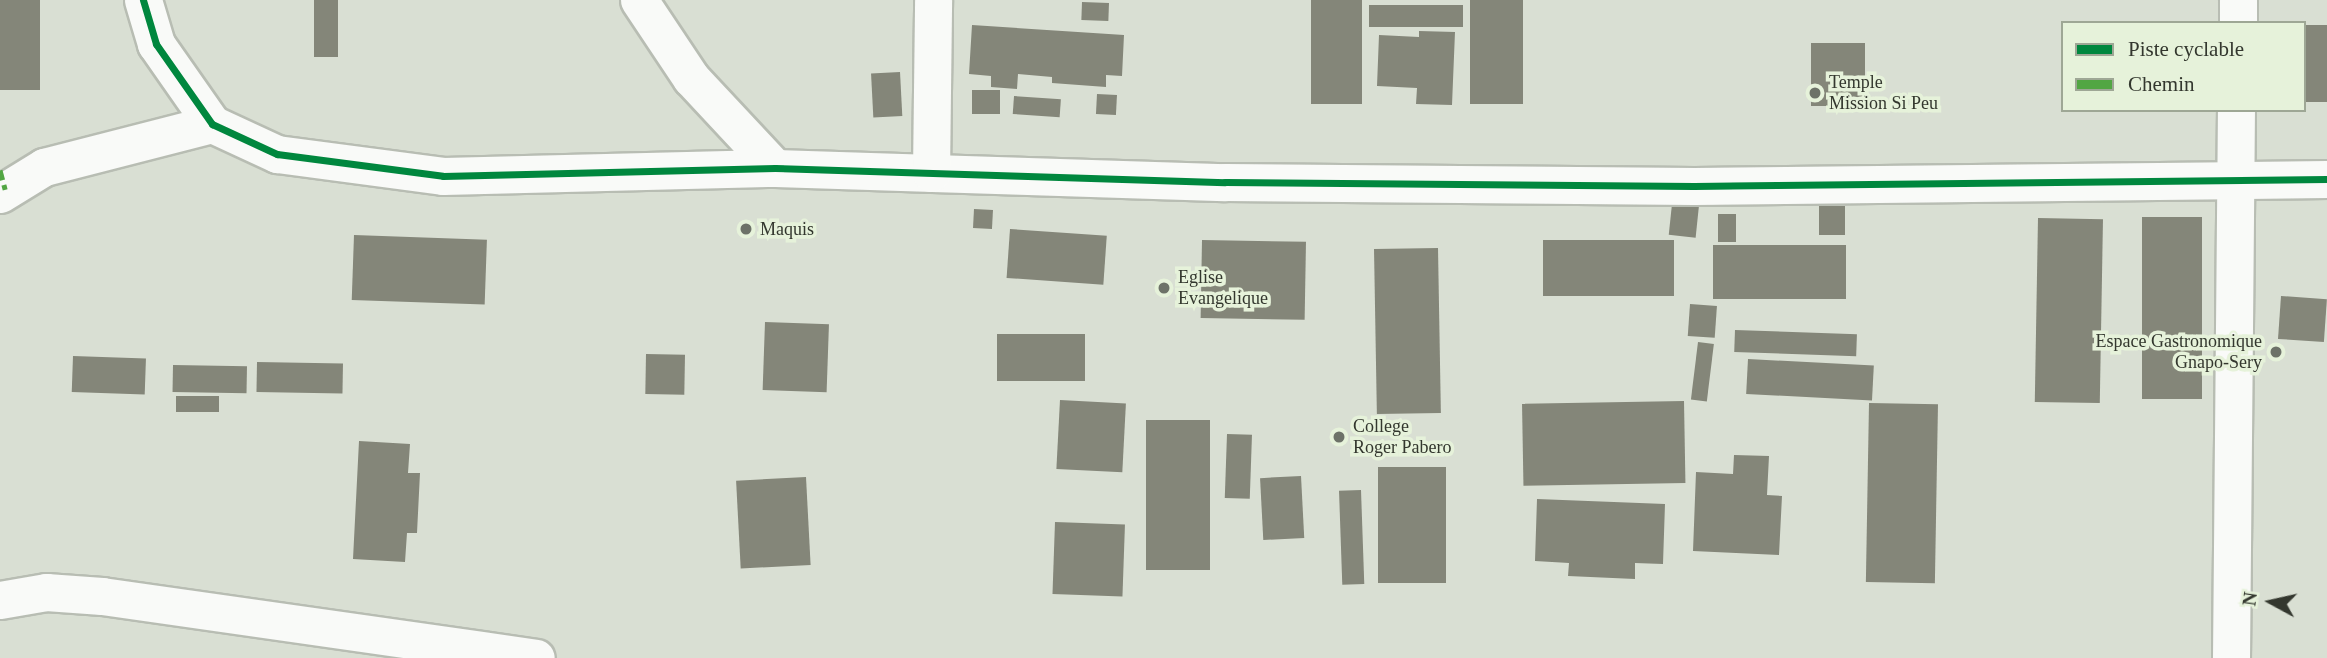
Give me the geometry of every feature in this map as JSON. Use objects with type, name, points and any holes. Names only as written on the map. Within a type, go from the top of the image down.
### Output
[{"type":"street","points":[[143,0],[156,44],[212,124],[277,154],[443,176],[775,168],[1224,182],[1681,186],[2327,179]]},
{"type":"street","points":[[639,0],[691,78],[775,168]]},
{"type":"street","points":[[931,173],[933,0]]},
{"type":"street","points":[[2238,0],[2238,21]]},
{"type":"street","points":[[2231,658],[2236,112]]},
{"type":"street","points":[[0,194],[44,167],[212,124]]},
{"type":"street","points":[[0,600],[46,592],[102,596],[536,658]]},
{"type":"building","points":[[0,0],[40,0],[40,90],[0,90]]},
{"type":"building","points":[[314,0],[338,0],[338,57],[314,57]]},
{"type":"building","points":[[1311,0],[1362,0],[1362,104],[1311,104]]},
{"type":"building","points":[[1470,0],[1523,0],[1523,104],[1470,104]]},
{"type":"building","points":[[1082,2],[1109,3],[1108,21],[1081,20]]},
{"type":"building","points":[[1369,5],[1463,5],[1463,27],[1369,27]]},
{"type":"building","points":[[972,25],[1124,35],[1122,76],[1106,75],[1106,87],[1052,83],[1052,77],[1018,74],[1017,89],[991,87],[991,76],[969,74]]},
{"type":"building","points":[[2306,25],[2327,25],[2327,102],[2306,102]]},
{"type":"building","points":[[1419,31],[1455,32],[1452,105],[1416,104],[1417,88],[1377,86],[1379,35],[1419,37]]},
{"type":"building","points":[[1811,43],[1865,43],[1865,106],[1811,106]]},
{"type":"building","points":[[900,72],[902,116],[873,117],[871,74]]},
{"type":"building","points":[[972,90],[1000,90],[1000,114],[972,114]]},
{"type":"building","points":[[1097,94],[1117,95],[1116,115],[1096,114]]},
{"type":"building","points":[[1014,96],[1061,99],[1060,117],[1013,114]]},
{"type":"building","points":[[1672,204],[1699,207],[1696,238],[1669,235]]},
{"type":"building","points":[[1819,206],[1845,206],[1845,235],[1819,235]]},
{"type":"building","points":[[974,209],[993,210],[992,229],[973,228]]},
{"type":"building","points":[[1718,214],[1736,214],[1736,242],[1718,242]]},
{"type":"building","points":[[2142,217],[2202,217],[2202,399],[2142,399]]},
{"type":"building","points":[[2038,218],[2103,219],[2100,403],[2035,402]]},
{"type":"building","points":[[1010,229],[1107,236],[1103,285],[1007,278]]},
{"type":"building","points":[[354,235],[487,240],[485,305],[352,300]]},
{"type":"building","points":[[1202,240],[1306,242],[1305,320],[1201,318]]},
{"type":"building","points":[[1543,240],[1674,240],[1674,296],[1543,296]]},
{"type":"building","points":[[1713,245],[1846,245],[1846,299],[1713,299]]},
{"type":"building","points":[[1438,248],[1441,413],[1377,414],[1374,249]]},
{"type":"building","points":[[2281,296],[2327,299],[2324,342],[2278,339]]},
{"type":"building","points":[[1690,304],[1717,306],[1715,338],[1688,336]]},
{"type":"building","points":[[765,322],[829,324],[827,392],[763,390]]},
{"type":"building","points":[[1735,330],[1857,334],[1856,356],[1734,352]]},
{"type":"building","points":[[997,334],[1085,334],[1085,381],[997,381]]},
{"type":"building","points":[[1698,342],[1714,344],[1707,402],[1691,400]]},
{"type":"building","points":[[646,354],[685,355],[684,395],[645,394]]},
{"type":"building","points":[[73,356],[146,359],[145,395],[72,392]]},
{"type":"building","points":[[1748,359],[1874,366],[1872,401],[1746,394]]},
{"type":"building","points":[[257,362],[343,364],[342,393],[256,392]]},
{"type":"building","points":[[173,365],[247,366],[247,393],[173,392]]},
{"type":"building","points":[[176,396],[219,396],[219,412],[176,412]]},
{"type":"building","points":[[1060,400],[1126,403],[1122,472],[1056,469]]},
{"type":"building","points":[[1684,401],[1685,483],[1523,486],[1522,404]]},
{"type":"building","points":[[1869,403],[1938,404],[1935,583],[1866,582]]},
{"type":"building","points":[[1146,420],[1210,420],[1210,570],[1146,570]]},
{"type":"building","points":[[1227,434],[1252,435],[1250,499],[1225,498]]},
{"type":"building","points":[[359,441],[410,444],[408,473],[420,473],[417,533],[407,533],[405,562],[353,559]]},
{"type":"building","points":[[1734,455],[1769,456],[1767,495],[1782,496],[1779,555],[1693,551],[1696,472],[1733,474]]},
{"type":"building","points":[[1378,467],[1446,467],[1446,583],[1378,583]]},
{"type":"building","points":[[1301,476],[1304,538],[1263,540],[1260,478]]},
{"type":"building","points":[[806,477],[811,565],[741,569],[736,481]]},
{"type":"building","points":[[1361,490],[1364,584],[1342,585],[1339,491]]},
{"type":"building","points":[[1537,499],[1665,504],[1663,564],[1635,563],[1635,579],[1568,576],[1569,563],[1535,561]]},
{"type":"building","points":[[1055,522],[1125,524],[1122,596],[1052,594]]},
{"type":"marked path","points":[[0,170],[5,189]]},
{"type":"cycle path","points":[[143,0],[156,44],[212,124],[277,154],[443,176],[775,168],[1225,182],[1694,186],[2327,179]]},
{"type":"place","name":"Temple Mission Si Peu","points":[[1815,93]]},
{"type":"place","name":"Maquis","points":[[746,229]]},
{"type":"place","name":"Eglise Evangelique","points":[[1164,288]]},
{"type":"place","name":"Espace Gastronomique Gnapo-Sery","points":[[2276,352]]},
{"type":"place","name":"College Roger Pabero","points":[[1339,437]]}]
